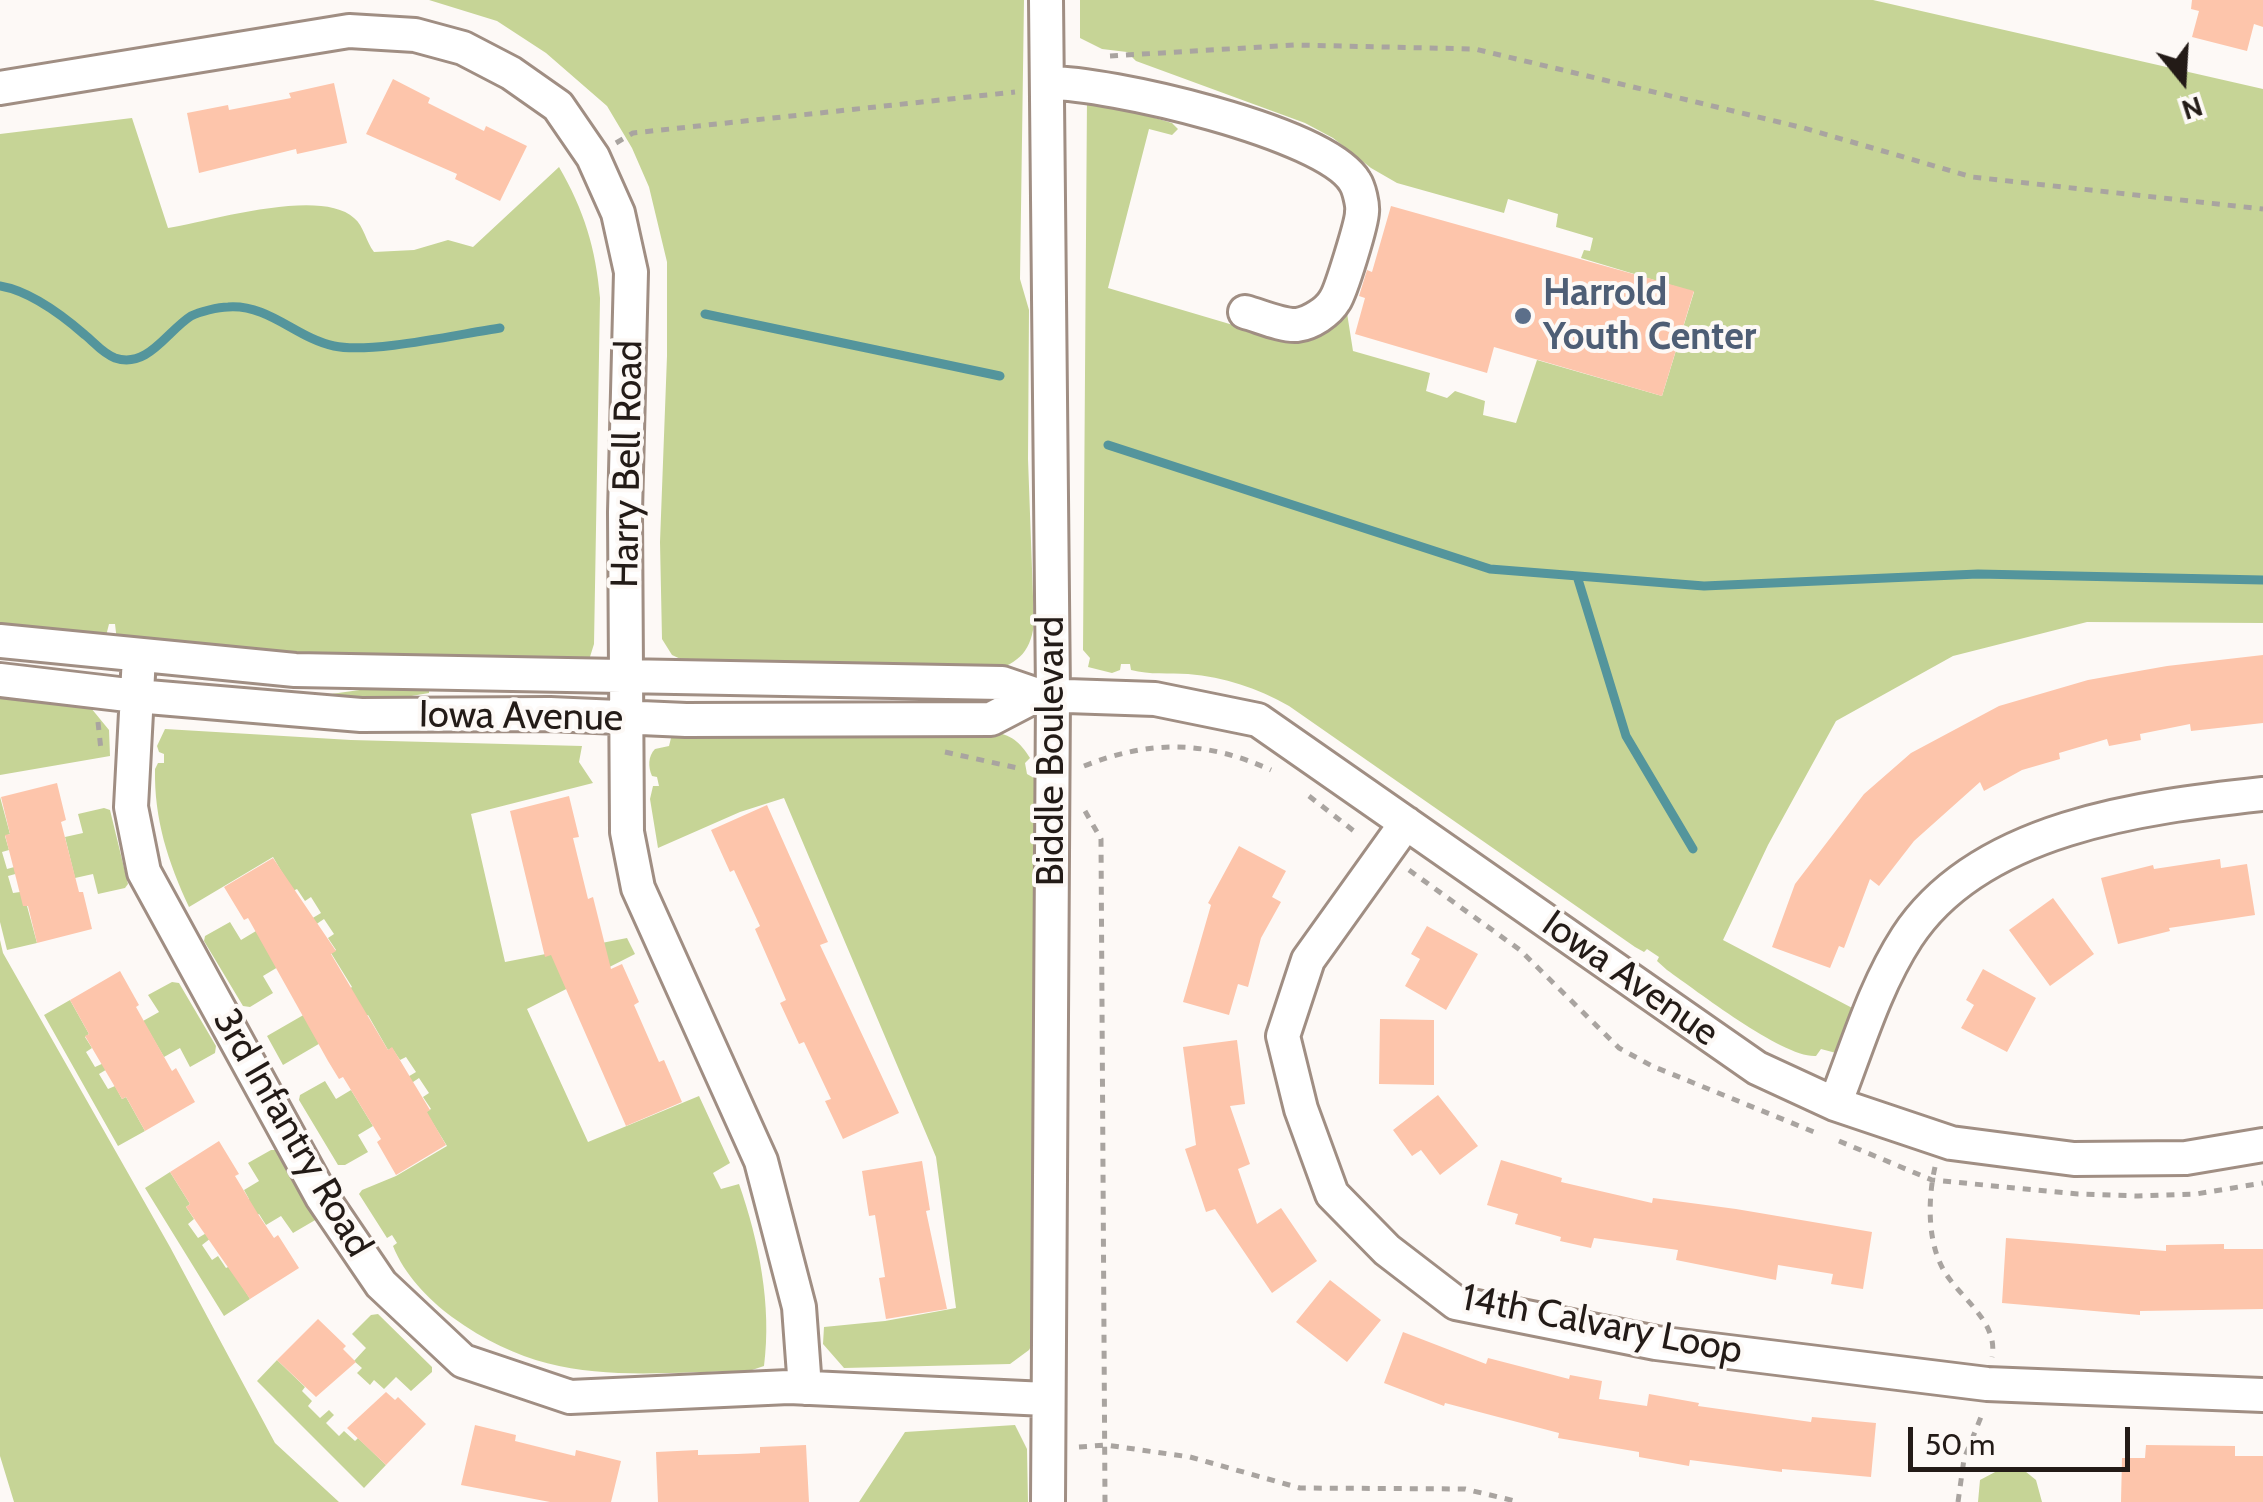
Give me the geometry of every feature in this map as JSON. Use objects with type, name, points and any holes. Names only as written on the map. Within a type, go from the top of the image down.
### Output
[{"type":"street","name":"Biddle Boulevard","points":[[1046,0],[1048,1502]]},
{"type":"street","name":"Harry Bell Road","points":[[0,88],[349,31],[414,35],[463,48],[511,73],[558,106],[593,157],[618,213],[631,272],[625,512],[627,832],[638,888],[762,1162],[799,1307],[805,1388]]},
{"type":"street","points":[[1046,76],[1172,101],[1289,140],[1333,159],[1356,183],[1363,211],[1336,300],[1318,317],[1296,325],[1245,312]]},
{"type":"street","name":"Iowa Avenue","points":[[0,641],[295,670],[1002,683],[1045,694],[1155,699],[1258,720],[1757,1068],[1835,1104],[1942,1140],[2074,1160],[2186,1158],[2263,1145]]},
{"type":"street","name":"3rd Infantry Road","points":[[139,656],[130,808],[144,872],[322,1197],[381,1284],[463,1360],[570,1397],[805,1388],[1047,1414]]},
{"type":"street","name":"Iowa Avenue","points":[[0,680],[362,715],[991,718],[1045,694]]},
{"type":"street","points":[[1835,1104],[1883,980],[1909,934],[1949,889],[2002,854],[2088,822],[2263,794]]},
{"type":"street","name":"14th Calvary Loop","points":[[1406,823],[1308,960],[1283,1036],[1301,1109],[1332,1194],[1386,1250],[1456,1303],[1656,1342],[1988,1384],[2263,1395]]},
{"type":"path","points":[[593,157],[633,133],[1026,91],[1074,58],[1295,45],[1474,49],[1804,128],[1972,177],[2263,209]]},
{"type":"path","points":[[97,715],[102,757]]},
{"type":"path","points":[[1071,768],[1128,750],[1192,747],[1248,760],[1284,778]]},
{"type":"path","points":[[1082,775],[1083,766]]},
{"type":"path","points":[[1298,788],[1366,840]]},
{"type":"path","points":[[1084,800],[1085,813],[1101,840],[1105,1502]]},
{"type":"path","points":[[1942,1140],[1932,1180],[1932,1231],[1940,1265],[1959,1294],[1986,1322],[1994,1346],[1982,1413],[1964,1458],[1958,1502]]},
{"type":"path","points":[[1047,1414],[1075,1447],[1106,1445],[1190,1457],[1300,1488],[1466,1489],[1519,1502]]},
{"type":"green space","points":[[429,0],[1024,0],[1020,279],[1029,310],[1028,459],[1034,624],[1020,657],[987,673],[687,662],[672,655],[662,639],[660,542],[667,262],[649,187],[607,106],[546,53],[497,21]]},
{"type":"green space","points":[[1080,0],[1873,0],[2263,89],[2263,623],[2087,622],[1953,656],[1836,721],[1768,845],[1723,940],[1856,1010],[1836,1053],[1821,1049],[1816,1056],[1801,1054],[1762,1035],[1667,970],[1657,961],[1659,957],[1635,947],[1289,706],[1253,689],[1215,678],[1138,672],[1131,670],[1130,664],[1121,664],[1120,670],[1112,673],[1088,667],[1090,658],[1083,650],[1087,98],[1172,123],[1178,129],[1172,135],[1149,129],[1108,288],[1277,338],[1307,339],[1324,333],[1347,313],[1353,351],[1430,373],[1426,391],[1447,398],[1455,391],[1485,401],[1483,415],[1516,423],[1537,360],[1662,396],[1694,292],[1581,258],[1584,250],[1590,251],[1593,238],[1556,227],[1558,214],[1508,199],[1504,213],[1397,183],[1305,123],[1136,61],[1127,52],[1102,49],[1080,38]]},
{"type":"green space","points":[[132,118],[168,228],[264,209],[317,206],[338,209],[354,218],[374,252],[414,250],[448,240],[473,247],[559,167],[587,230],[600,298],[594,644],[589,660],[446,665],[117,641],[115,624],[109,624],[105,640],[0,629],[0,134]]},
{"type":"green space","points":[[381,687],[429,687],[429,693],[376,702],[332,701],[331,694]]},
{"type":"green space","points":[[0,694],[91,708],[109,730],[110,756],[0,775]]},
{"type":"green space","points":[[165,729],[351,740],[582,746],[579,762],[593,783],[471,814],[505,962],[627,938],[635,954],[527,1009],[588,1142],[699,1096],[730,1163],[713,1173],[721,1189],[739,1184],[752,1228],[765,1297],[764,1366],[749,1371],[631,1373],[559,1366],[488,1340],[426,1294],[398,1256],[392,1235],[387,1238],[359,1194],[447,1146],[426,1112],[431,1109],[423,1097],[429,1093],[419,1078],[410,1084],[406,1078],[416,1072],[406,1057],[400,1060],[392,1048],[388,1050],[368,1015],[283,1065],[267,1036],[352,987],[331,953],[336,950],[328,938],[334,934],[324,919],[315,925],[311,919],[321,913],[311,897],[305,901],[297,889],[293,891],[273,857],[189,907],[169,857],[157,805],[155,769],[158,763],[164,763],[164,754],[157,746]]},
{"type":"green space","points":[[992,732],[1010,737],[1023,747],[1030,758],[1025,763],[1027,774],[1034,778],[1037,1335],[1029,1350],[1010,1364],[844,1368],[823,1344],[824,1327],[956,1308],[936,1157],[784,798],[740,812],[658,848],[650,799],[653,786],[659,786],[657,777],[651,773],[650,758],[655,749],[669,746],[672,734]]},
{"type":"green space","points":[[0,797],[10,834],[5,836],[9,850],[2,852],[7,869],[18,866],[19,873],[8,876],[13,893],[20,892],[27,906],[37,943],[7,950],[0,922]]},
{"type":"green space","points":[[110,810],[128,884],[98,894],[93,874],[75,878],[65,837],[83,833],[78,814]]},
{"type":"green space","points":[[230,922],[241,940],[256,931],[278,967],[263,976],[273,993],[250,1007],[243,1006],[204,941],[205,936]]},
{"type":"green space","points":[[0,940],[3,953],[170,1247],[275,1443],[339,1502],[14,1502],[0,1456]]},
{"type":"green space","points":[[172,982],[179,983],[216,1046],[215,1053],[190,1067],[180,1048],[164,1057],[143,1021],[159,1012],[148,995]]},
{"type":"green space","points":[[70,1000],[89,1034],[85,1037],[92,1048],[86,1052],[95,1067],[106,1062],[109,1068],[99,1074],[108,1089],[115,1086],[122,1099],[126,1097],[145,1131],[118,1146],[44,1015]]},
{"type":"green space","points":[[325,1081],[336,1099],[351,1090],[373,1126],[358,1135],[368,1152],[345,1165],[338,1165],[299,1100],[300,1095]]},
{"type":"green space","points":[[278,1150],[318,1214],[317,1219],[293,1233],[281,1216],[266,1225],[244,1203],[249,1199],[244,1190],[259,1181],[248,1163]]},
{"type":"green space","points":[[170,1172],[190,1204],[186,1207],[194,1219],[188,1224],[198,1238],[208,1232],[211,1238],[202,1245],[212,1260],[218,1256],[226,1268],[230,1266],[250,1299],[224,1316],[145,1188]]},
{"type":"green space","points":[[378,1314],[432,1367],[432,1372],[411,1391],[396,1377],[384,1389],[374,1380],[370,1385],[357,1373],[362,1368],[354,1361],[366,1348],[352,1334],[371,1315]]},
{"type":"green space","points":[[277,1360],[305,1387],[302,1391],[312,1401],[308,1406],[320,1418],[329,1410],[334,1415],[326,1423],[339,1436],[344,1431],[355,1441],[358,1438],[386,1465],[364,1488],[257,1381]]},
{"type":"green space","points":[[1015,1425],[1027,1449],[1028,1502],[859,1502],[905,1432]]},
{"type":"green space","points":[[2020,1467],[2036,1480],[2042,1502],[1978,1502],[1980,1480],[1997,1471]]},
{"type":"building","points":[[2192,0],[2263,0],[2263,27],[2254,24],[2247,51],[2192,37],[2199,11],[2191,9]]},
{"type":"building","points":[[393,79],[430,98],[428,103],[484,131],[486,126],[527,146],[500,201],[455,179],[457,174],[366,134]]},
{"type":"building","points":[[334,83],[347,143],[297,154],[296,149],[199,173],[187,113],[228,105],[229,110],[291,98],[289,93]]},
{"type":"building","name":"Harrold Youth Center","points":[[1391,206],[1694,291],[1662,396],[1494,347],[1487,373],[1355,334],[1365,298],[1359,296],[1367,270],[1372,272]]},
{"type":"building","points":[[2263,655],[2263,723],[2191,731],[2190,724],[2140,734],[2141,740],[2109,746],[2107,739],[2059,753],[2060,759],[2022,770],[1984,791],[1980,782],[1914,841],[1879,886],[1870,879],[1844,948],[1839,946],[1830,968],[1772,947],[1795,884],[1864,794],[1911,753],[1999,706],[2088,680]]},
{"type":"building","points":[[57,783],[66,820],[61,822],[92,929],[37,943],[5,835],[10,834],[1,797]]},
{"type":"building","points":[[569,796],[579,837],[573,838],[611,969],[622,964],[639,1002],[634,1005],[682,1102],[626,1126],[551,955],[545,957],[510,811]]},
{"type":"building","points":[[767,805],[828,942],[820,945],[899,1113],[843,1139],[825,1101],[831,1099],[780,1003],[786,1000],[755,929],[760,926],[711,830]]},
{"type":"building","points":[[1239,846],[1286,871],[1272,897],[1281,902],[1261,938],[1248,987],[1238,984],[1229,1015],[1183,1002],[1211,905],[1208,903]]},
{"type":"building","points":[[273,858],[336,951],[331,954],[388,1050],[392,1047],[430,1110],[427,1112],[446,1145],[396,1175],[377,1142],[381,1139],[343,1077],[339,1079],[328,1061],[248,918],[244,920],[224,887]]},
{"type":"building","points":[[2220,859],[2221,868],[2247,864],[2255,915],[2169,928],[2170,931],[2118,944],[2101,878],[2153,865],[2154,869]]},
{"type":"building","points":[[2053,898],[2094,954],[2050,986],[2009,930]]},
{"type":"building","points":[[1427,926],[1478,954],[1446,1010],[1405,986],[1420,959],[1411,954]]},
{"type":"building","points":[[1983,969],[2036,998],[2007,1052],[1961,1028],[1974,1005],[1966,1000]]},
{"type":"building","points":[[120,971],[172,1071],[176,1068],[195,1102],[145,1131],[85,1036],[89,1034],[70,1000]]},
{"type":"building","points":[[1380,1019],[1434,1020],[1434,1085],[1379,1084]]},
{"type":"building","points":[[1237,1040],[1245,1104],[1230,1106],[1250,1164],[1238,1169],[1257,1224],[1281,1208],[1317,1261],[1272,1293],[1215,1209],[1206,1212],[1185,1149],[1196,1145],[1183,1047]]},
{"type":"building","points":[[1438,1095],[1478,1146],[1440,1175],[1421,1150],[1412,1156],[1393,1130]]},
{"type":"building","points":[[219,1141],[258,1214],[274,1238],[278,1235],[299,1268],[250,1299],[186,1207],[190,1204],[170,1172]]},
{"type":"building","points":[[1501,1160],[1562,1178],[1561,1182],[1652,1203],[1653,1198],[1872,1232],[1863,1289],[1831,1284],[1833,1274],[1778,1265],[1776,1280],[1676,1260],[1678,1250],[1594,1238],[1591,1248],[1560,1241],[1561,1237],[1515,1224],[1518,1214],[1487,1205]]},
{"type":"building","points":[[922,1161],[930,1210],[926,1211],[947,1309],[886,1319],[879,1278],[885,1277],[875,1215],[869,1216],[862,1171]]},
{"type":"building","points":[[2006,1238],[2166,1251],[2166,1245],[2224,1244],[2224,1249],[2263,1249],[2263,1309],[2140,1311],[2140,1315],[2002,1303]]},
{"type":"building","points":[[1330,1280],[1381,1320],[1347,1362],[1296,1322]]},
{"type":"building","points":[[318,1319],[346,1346],[343,1349],[356,1362],[316,1397],[277,1360]]},
{"type":"building","points":[[1403,1332],[1486,1364],[1488,1358],[1569,1379],[1570,1375],[1602,1381],[1599,1399],[1647,1406],[1649,1394],[1699,1403],[1698,1406],[1811,1422],[1812,1417],[1876,1423],[1871,1477],[1782,1472],[1690,1460],[1689,1466],[1639,1457],[1639,1452],[1558,1438],[1559,1433],[1445,1403],[1444,1406],[1384,1383]]},
{"type":"building","points":[[386,1392],[395,1400],[398,1397],[426,1424],[386,1465],[347,1428]]},
{"type":"building","points":[[475,1425],[516,1435],[515,1441],[575,1456],[576,1450],[621,1461],[611,1502],[550,1502],[461,1485]]},
{"type":"building","points":[[806,1445],[809,1502],[658,1502],[656,1452],[760,1453],[760,1447]]},
{"type":"building","points":[[2146,1445],[2235,1446],[2235,1456],[2263,1456],[2263,1502],[2121,1502],[2122,1458],[2145,1458]]},
{"type":"waterway","points":[[0,286],[45,305],[106,353],[127,360],[147,354],[191,316],[224,307],[257,311],[320,342],[350,348],[500,328]]},
{"type":"waterway","points":[[705,314],[1000,376]]},
{"type":"waterway","points":[[1108,445],[1490,569],[1704,586],[1978,574],[2263,580]]},
{"type":"waterway","points":[[1577,576],[1626,736],[1693,849]]},
{"type":"place","name":"Harrold Youth Center","points":[[1523,316]]}]
